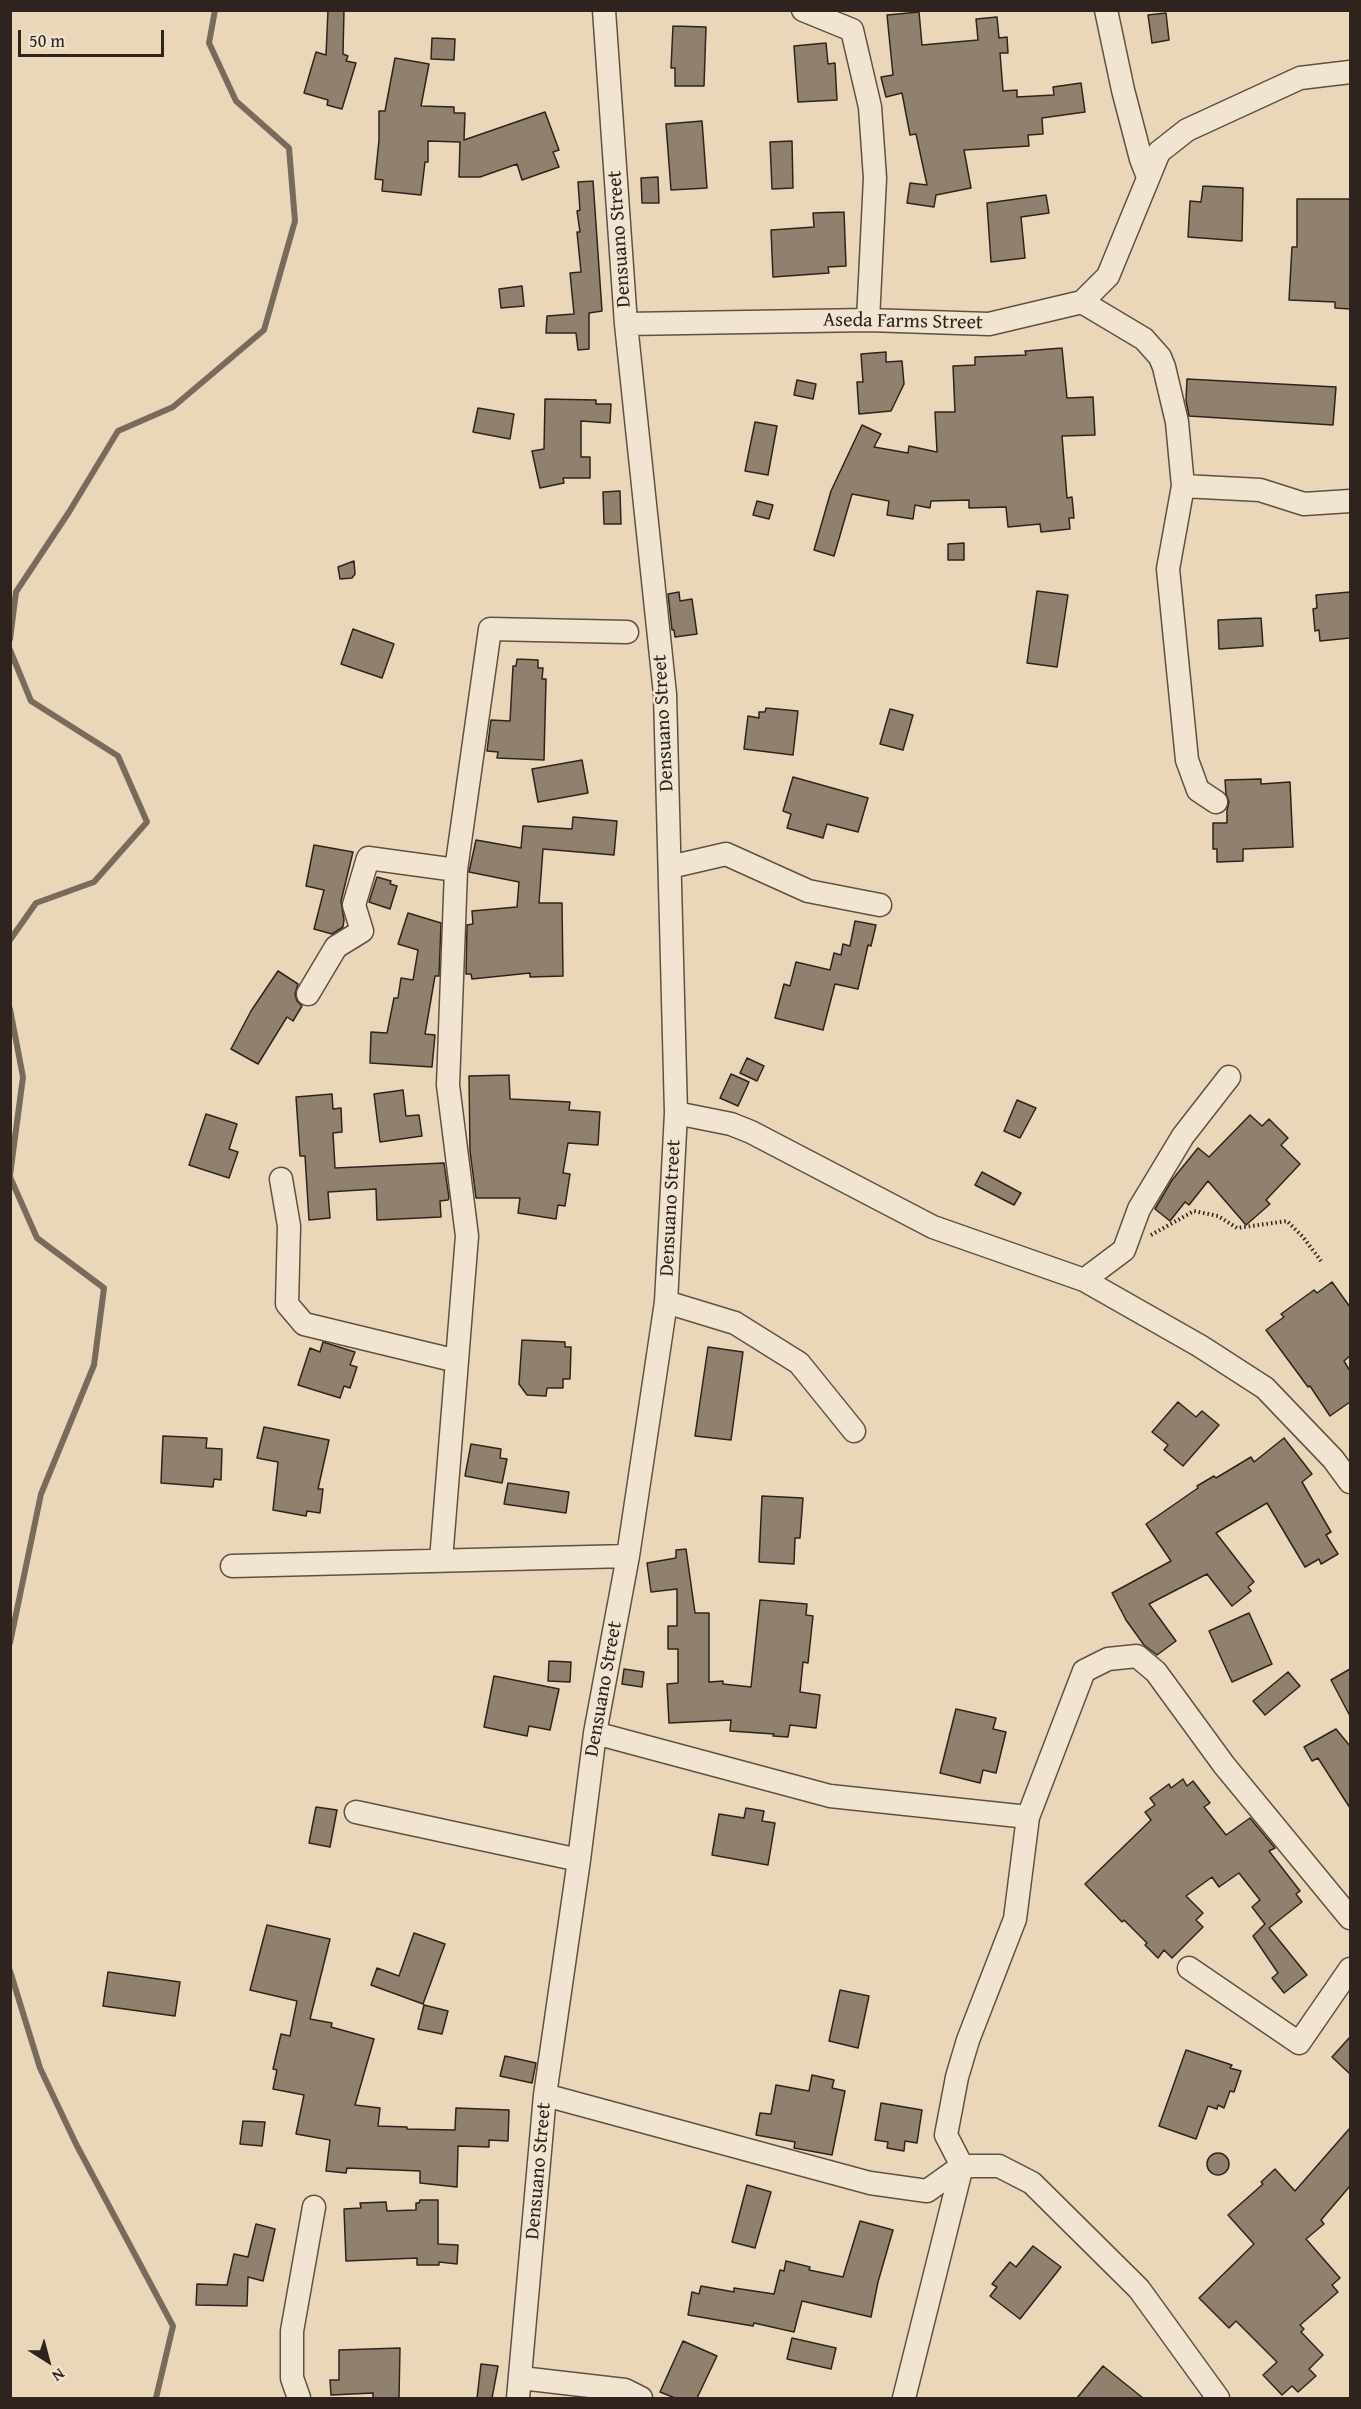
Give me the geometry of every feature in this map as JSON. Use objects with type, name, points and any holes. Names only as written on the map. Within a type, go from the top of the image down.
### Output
[{"type":"street","name":"Densuano Street","points":[[520,2388],[545,2095],[595,1733],[628,1556],[666,1302],[676,1113],[665,694],[626,324],[604,10]]},
{"type":"street","points":[[802,10],[853,20],[870,107],[875,178],[868,320]]},
{"type":"street","points":[[1106,10],[1123,90],[1148,177]]},
{"type":"street","points":[[1216,802],[1198,790],[1186,760],[1168,568],[1183,486],[1177,422],[1160,357],[1144,339],[1082,302],[1108,276],[1132,223],[1159,152],[1187,130],[1300,78],[1350,72]]},
{"type":"street","name":"Aseda Farms Street","points":[[626,324],[868,320],[989,324],[1082,302]]},
{"type":"street","points":[[1183,486],[1260,490],[1304,504],[1350,501]]},
{"type":"street","points":[[441,1560],[467,1236],[448,1085],[456,870],[490,629],[627,632]]},
{"type":"street","points":[[670,867],[726,854],[808,891],[880,905]]},
{"type":"street","points":[[308,994],[336,947],[362,931],[354,905],[368,858],[456,870]]},
{"type":"street","points":[[1084,1280],[1124,1250],[1139,1209],[1183,1136],[1229,1077]]},
{"type":"street","points":[[676,1113],[731,1124],[751,1132],[933,1227],[1084,1280],[1200,1346],[1265,1388],[1333,1459],[1350,1482]]},
{"type":"street","points":[[281,1179],[289,1226],[287,1304],[303,1324],[457,1361]]},
{"type":"street","points":[[666,1302],[735,1323],[799,1363],[854,1431]]},
{"type":"street","points":[[232,1566],[628,1556]]},
{"type":"street","points":[[904,2398],[962,2166],[946,2135],[957,2077],[968,2040],[1016,1919],[1028,1817],[1084,1671],[1108,1659],[1137,1656],[1156,1672],[1224,1765],[1350,1918]]},
{"type":"street","points":[[595,1733],[830,1796],[1028,1817]]},
{"type":"street","points":[[356,1812],[579,1860]]},
{"type":"street","points":[[1189,1968],[1299,2043],[1350,1969]]},
{"type":"street","points":[[545,2095],[870,2183],[927,2191],[962,2166],[999,2166],[1032,2183],[1139,2289],[1218,2398]]},
{"type":"street","points":[[299,2398],[292,2378],[292,2331],[314,2207]]},
{"type":"street","points":[[520,2388],[625,2390],[641,2398]]},
{"type":"path","points":[[1124,1250],[1194,1211],[1218,1216],[1237,1228],[1287,1221],[1321,1261]]},
{"type":"building","points":[[328,10],[344,10],[343,54],[348,56],[346,61],[356,63],[342,109],[327,105],[328,100],[304,93],[316,52],[326,55]]},
{"type":"building","points":[[919,12],[922,45],[978,40],[976,19],[997,17],[999,38],[1007,37],[1008,53],[1000,53],[1003,91],[1017,90],[1017,97],[1054,95],[1053,87],[1081,83],[1085,112],[1042,118],[1043,134],[1028,135],[1029,146],[964,150],[971,188],[936,195],[934,207],[907,203],[910,183],[927,185],[916,134],[910,135],[902,93],[886,97],[881,77],[893,75],[887,15]]},
{"type":"building","points":[[1166,13],[1169,40],[1152,43],[1148,15]]},
{"type":"building","points":[[673,26],[706,27],[704,86],[675,86],[675,68],[671,68]]},
{"type":"building","points":[[432,38],[455,39],[454,60],[431,59]]},
{"type":"building","points":[[826,43],[828,64],[835,63],[837,100],[798,102],[794,46]]},
{"type":"building","points":[[395,58],[429,64],[421,106],[454,107],[454,113],[465,113],[464,140],[545,112],[559,150],[553,152],[559,167],[522,180],[517,164],[480,177],[459,177],[460,142],[428,141],[428,162],[425,162],[421,195],[382,191],[383,180],[375,179],[379,111],[385,111]]},
{"type":"building","points":[[702,121],[707,188],[671,190],[666,124]]},
{"type":"building","points":[[792,141],[793,188],[772,189],[770,142]]},
{"type":"building","points":[[658,177],[659,203],[642,203],[641,178]]},
{"type":"building","points":[[593,181],[602,311],[589,313],[589,349],[578,350],[576,333],[546,333],[547,316],[574,314],[570,273],[581,272],[577,232],[580,232],[577,211],[580,210],[578,182]]},
{"type":"building","points":[[1203,186],[1243,188],[1242,241],[1188,237],[1190,201],[1201,202]]},
{"type":"building","points":[[1046,195],[1049,213],[1021,217],[1025,258],[991,262],[987,203]]},
{"type":"building","points":[[1297,199],[1350,199],[1350,309],[1335,308],[1335,302],[1289,300],[1292,247],[1297,247]]},
{"type":"building","points":[[844,212],[846,266],[828,267],[829,273],[773,277],[771,230],[814,227],[813,213]]},
{"type":"building","points":[[522,286],[524,306],[501,308],[499,289]]},
{"type":"building","points":[[1062,348],[1067,398],[1093,397],[1095,435],[1062,436],[1067,498],[1072,497],[1074,518],[1069,518],[1070,529],[1041,532],[1040,524],[1008,527],[1006,507],[969,508],[969,500],[931,501],[930,508],[915,505],[913,519],[887,515],[889,501],[852,494],[834,556],[814,550],[831,491],[862,425],[881,434],[874,447],[908,453],[909,446],[937,452],[935,412],[955,412],[953,366],[975,365],[975,357],[1026,355],[1025,351]]},
{"type":"building","points":[[886,352],[886,362],[902,361],[904,384],[891,411],[859,414],[857,382],[863,382],[861,354]]},
{"type":"building","points":[[1187,379],[1336,387],[1333,425],[1189,416],[1186,400]]},
{"type":"building","points":[[797,380],[816,384],[813,399],[794,395]]},
{"type":"building","points":[[545,399],[596,400],[596,404],[611,404],[610,423],[581,421],[581,457],[590,457],[590,478],[563,478],[564,483],[540,488],[532,451],[544,449]]},
{"type":"building","points":[[478,408],[514,414],[510,439],[473,432]]},
{"type":"building","points":[[755,422],[777,426],[768,475],[745,471]]},
{"type":"building","points":[[620,491],[621,524],[604,524],[603,492]]},
{"type":"building","points":[[757,501],[773,505],[769,519],[753,515]]},
{"type":"building","points":[[964,543],[964,560],[948,560],[948,544]]},
{"type":"building","points":[[354,561],[355,574],[352,578],[340,579],[338,567]]},
{"type":"building","points":[[1037,591],[1068,595],[1057,667],[1027,663]]},
{"type":"building","points":[[679,592],[680,601],[692,599],[697,634],[675,637],[674,630],[672,630],[668,594]]},
{"type":"building","points":[[1350,592],[1350,638],[1320,641],[1319,630],[1315,631],[1313,609],[1317,608],[1316,595]]},
{"type":"building","points":[[1261,618],[1263,646],[1219,649],[1218,620]]},
{"type":"building","points":[[353,629],[394,644],[382,678],[341,664]]},
{"type":"building","points":[[517,659],[538,660],[538,668],[543,668],[542,679],[546,679],[544,760],[497,758],[498,752],[487,751],[491,720],[510,721],[513,666],[516,666]]},
{"type":"building","points":[[766,708],[798,711],[793,755],[744,749],[748,716],[759,718],[759,712],[765,712]]},
{"type":"building","points":[[890,709],[913,715],[903,750],[880,744]]},
{"type":"building","points":[[582,760],[588,793],[538,802],[532,769]]},
{"type":"building","points":[[793,777],[868,798],[858,832],[827,824],[823,838],[787,828],[791,814],[783,811]]},
{"type":"building","points":[[1261,779],[1261,784],[1290,782],[1293,847],[1243,849],[1243,861],[1217,862],[1217,849],[1213,849],[1213,823],[1227,823],[1229,802],[1225,780]]},
{"type":"building","points":[[573,817],[617,821],[614,855],[543,849],[539,903],[562,903],[563,976],[530,977],[530,973],[472,979],[471,974],[466,974],[467,925],[473,924],[472,911],[517,907],[519,882],[469,872],[476,840],[521,848],[523,826],[572,829]]},
{"type":"building","points":[[314,845],[353,852],[341,901],[343,927],[332,934],[314,929],[324,890],[306,886]]},
{"type":"building","points":[[377,877],[391,881],[390,884],[397,886],[390,909],[369,902]]},
{"type":"building","points":[[408,913],[441,923],[439,976],[435,976],[425,1034],[435,1035],[432,1067],[370,1063],[371,1032],[387,1033],[394,998],[398,998],[401,978],[413,980],[418,950],[398,944]]},
{"type":"building","points":[[855,921],[876,925],[871,946],[868,945],[858,989],[835,984],[823,1030],[775,1018],[784,984],[790,986],[796,962],[830,970],[834,953],[841,955],[843,944],[850,946]]},
{"type":"building","points":[[278,971],[298,984],[295,994],[302,1006],[293,1021],[287,1017],[258,1064],[231,1049],[251,1011]]},
{"type":"building","points":[[747,1058],[764,1066],[757,1081],[740,1073]]},
{"type":"building","points":[[731,1074],[749,1082],[738,1106],[720,1098]]},
{"type":"building","points":[[509,1075],[510,1099],[570,1102],[569,1110],[600,1112],[598,1145],[568,1143],[563,1173],[570,1174],[565,1206],[558,1205],[556,1219],[518,1213],[520,1198],[476,1198],[470,1151],[469,1076]]},
{"type":"building","points":[[403,1090],[406,1116],[419,1115],[422,1136],[380,1142],[374,1094]]},
{"type":"building","points":[[332,1094],[333,1109],[341,1108],[342,1132],[333,1133],[335,1168],[444,1163],[449,1198],[440,1201],[441,1217],[377,1220],[376,1189],[328,1192],[330,1218],[309,1220],[305,1156],[300,1156],[296,1097]]},
{"type":"building","points":[[1017,1100],[1036,1108],[1020,1138],[1004,1131]]},
{"type":"building","points":[[206,1114],[237,1124],[229,1149],[238,1152],[229,1178],[189,1165]]},
{"type":"building","points":[[1250,1115],[1262,1126],[1269,1119],[1288,1138],[1281,1145],[1300,1164],[1266,1200],[1270,1204],[1246,1225],[1208,1181],[1189,1205],[1185,1202],[1170,1221],[1155,1209],[1172,1180],[1198,1148],[1209,1157]]},
{"type":"building","points":[[982,1172],[1021,1193],[1014,1205],[975,1185]]},
{"type":"building","points":[[1332,1282],[1350,1307],[1350,1356],[1344,1361],[1350,1371],[1350,1402],[1330,1416],[1310,1386],[1308,1387],[1266,1330],[1284,1317],[1281,1314],[1314,1290],[1317,1293]]},
{"type":"building","points":[[522,1340],[565,1342],[565,1347],[571,1347],[570,1379],[563,1379],[563,1388],[547,1388],[546,1396],[527,1395],[519,1384]]},
{"type":"building","points":[[323,1342],[355,1352],[350,1365],[357,1367],[350,1388],[344,1386],[340,1398],[298,1385],[310,1348],[320,1352]]},
{"type":"building","points":[[708,1347],[743,1352],[731,1440],[695,1436]]},
{"type":"building","points":[[1178,1402],[1196,1417],[1202,1411],[1219,1425],[1183,1466],[1164,1450],[1168,1445],[1152,1432]]},
{"type":"building","points":[[264,1427],[329,1440],[318,1489],[323,1489],[320,1513],[307,1511],[306,1516],[273,1510],[278,1462],[257,1458]]},
{"type":"building","points":[[163,1436],[207,1438],[206,1448],[222,1449],[221,1480],[214,1479],[213,1487],[161,1483]]},
{"type":"building","points":[[1284,1438],[1312,1474],[1302,1482],[1331,1532],[1326,1535],[1338,1554],[1321,1564],[1319,1559],[1305,1567],[1267,1503],[1216,1533],[1254,1582],[1248,1587],[1251,1591],[1232,1606],[1207,1574],[1149,1604],[1176,1641],[1157,1655],[1144,1645],[1126,1620],[1112,1593],[1171,1561],[1146,1524],[1198,1488],[1197,1486],[1214,1476],[1216,1478],[1251,1457],[1254,1462]]},
{"type":"building","points":[[471,1444],[501,1449],[500,1458],[507,1459],[502,1483],[465,1476]]},
{"type":"building","points":[[508,1483],[569,1492],[566,1513],[504,1504]]},
{"type":"building","points":[[762,1496],[803,1498],[800,1538],[795,1538],[794,1564],[759,1562]]},
{"type":"building","points":[[686,1549],[695,1613],[709,1613],[709,1682],[723,1681],[723,1684],[751,1687],[760,1600],[807,1604],[806,1615],[813,1616],[808,1663],[803,1662],[800,1692],[820,1695],[816,1728],[790,1725],[788,1737],[730,1731],[731,1720],[669,1723],[667,1684],[678,1683],[678,1649],[668,1649],[668,1626],[677,1626],[677,1589],[651,1592],[647,1563],[676,1558],[676,1550]]},
{"type":"building","points":[[1249,1613],[1272,1664],[1232,1682],[1209,1631]]},
{"type":"building","points":[[549,1661],[571,1662],[570,1682],[548,1681]]},
{"type":"building","points":[[624,1669],[644,1672],[642,1687],[622,1684]]},
{"type":"building","points":[[1350,1669],[1350,1716],[1331,1680]]},
{"type":"building","points":[[1288,1672],[1300,1686],[1265,1715],[1253,1701]]},
{"type":"building","points":[[494,1676],[559,1689],[550,1730],[529,1726],[527,1736],[484,1727]]},
{"type":"building","points":[[956,1709],[996,1718],[993,1729],[1006,1732],[996,1773],[983,1770],[980,1783],[940,1773]]},
{"type":"building","points":[[1336,1729],[1350,1746],[1350,1808],[1318,1758],[1312,1761],[1304,1747]]},
{"type":"building","points":[[1183,1779],[1187,1786],[1193,1781],[1210,1803],[1204,1807],[1226,1835],[1250,1818],[1275,1848],[1269,1851],[1300,1891],[1296,1894],[1302,1902],[1269,1928],[1307,1975],[1284,1993],[1272,1978],[1278,1973],[1253,1936],[1265,1924],[1252,1907],[1260,1900],[1239,1873],[1219,1887],[1212,1877],[1186,1896],[1203,1913],[1196,1920],[1203,1927],[1172,1958],[1164,1950],[1158,1958],[1145,1945],[1147,1943],[1124,1920],[1122,1922],[1085,1884],[1151,1820],[1145,1812],[1155,1805],[1150,1798],[1169,1784],[1171,1788]]},
{"type":"building","points":[[316,1807],[337,1810],[330,1847],[309,1843]]},
{"type":"building","points":[[746,1808],[764,1811],[762,1821],[775,1823],[768,1865],[712,1855],[719,1814],[744,1818]]},
{"type":"building","points":[[267,1925],[330,1939],[310,2019],[332,2023],[331,2027],[374,2039],[355,2105],[380,2108],[378,2126],[455,2130],[456,2108],[509,2110],[508,2141],[489,2140],[489,2147],[458,2146],[457,2187],[420,2183],[420,2171],[347,2168],[346,2173],[326,2171],[330,2140],[296,2134],[304,2095],[273,2089],[277,2070],[273,2069],[281,2034],[290,2036],[297,2001],[250,1990]]},
{"type":"building","points":[[414,1933],[445,1944],[423,2004],[371,1985],[377,1968],[399,1976]]},
{"type":"building","points":[[108,1972],[180,1982],[175,2016],[103,2006]]},
{"type":"building","points":[[840,1990],[869,1996],[858,2048],[829,2041]]},
{"type":"building","points":[[424,2005],[448,2011],[442,2034],[418,2029]]},
{"type":"building","points":[[1350,2037],[1350,2074],[1332,2057]]},
{"type":"building","points":[[1186,2050],[1232,2065],[1230,2068],[1241,2071],[1234,2092],[1230,2091],[1224,2108],[1218,2105],[1217,2109],[1208,2106],[1196,2139],[1159,2126]]},
{"type":"building","points":[[505,2056],[536,2063],[532,2083],[500,2076]]},
{"type":"building","points":[[812,2075],[834,2080],[832,2088],[845,2091],[832,2155],[794,2148],[795,2142],[756,2135],[760,2113],[771,2114],[776,2085],[809,2091]]},
{"type":"building","points":[[881,2103],[922,2110],[917,2143],[905,2141],[904,2151],[887,2148],[888,2142],[875,2140]]},
{"type":"building","points":[[243,2121],[265,2122],[262,2146],[240,2144]]},
{"type":"building","points":[[1350,2128],[1350,2186],[1321,2220],[1324,2224],[1306,2239],[1340,2278],[1332,2285],[1338,2292],[1300,2325],[1304,2329],[1301,2332],[1323,2355],[1309,2369],[1316,2376],[1298,2392],[1292,2386],[1282,2395],[1263,2375],[1277,2362],[1236,2321],[1229,2328],[1199,2298],[1254,2244],[1228,2215],[1263,2184],[1261,2182],[1275,2169],[1295,2191]]},
{"type":"building","points":[[1218,2153],[1226,2156],[1229,2164],[1226,2172],[1218,2175],[1210,2172],[1207,2164],[1210,2156]]},
{"type":"building","points":[[747,2185],[771,2192],[755,2248],[732,2242]]},
{"type":"building","points":[[420,2200],[438,2200],[438,2244],[458,2245],[457,2264],[439,2262],[439,2265],[417,2265],[417,2258],[346,2261],[344,2209],[361,2208],[360,2203],[386,2202],[387,2211],[416,2210],[416,2203]]},
{"type":"building","points":[[860,2221],[893,2230],[871,2317],[802,2301],[794,2332],[754,2323],[753,2326],[688,2315],[692,2292],[699,2294],[701,2286],[734,2292],[734,2288],[774,2294],[780,2270],[784,2271],[786,2261],[810,2267],[809,2270],[843,2277]]},
{"type":"building","points":[[256,2224],[275,2229],[263,2281],[248,2277],[247,2306],[196,2305],[197,2284],[227,2285],[234,2254],[248,2257]]},
{"type":"building","points":[[1033,2246],[1061,2267],[1020,2319],[990,2296],[997,2287],[992,2284],[1010,2262],[1016,2267]]},
{"type":"building","points":[[792,2338],[836,2348],[831,2369],[787,2359]]},
{"type":"building","points":[[683,2341],[717,2356],[697,2398],[675,2398],[660,2392]]},
{"type":"building","points":[[400,2348],[399,2398],[373,2398],[373,2393],[331,2395],[330,2380],[339,2380],[339,2350]]},
{"type":"building","points":[[481,2364],[498,2366],[492,2398],[477,2398]]},
{"type":"building","points":[[1103,2366],[1143,2398],[1077,2398]]},
{"type":"waterway","points":[[10,639],[16,592],[69,512],[118,431],[173,407],[264,330],[295,221],[289,148],[236,101],[209,43],[215,10]]},
{"type":"waterway","points":[[10,650],[31,701],[118,756],[147,822],[94,882],[36,903],[10,940]]},
{"type":"waterway","points":[[10,1009],[23,1077],[10,1175]]},
{"type":"waterway","points":[[10,1177],[37,1238],[104,1288],[94,1365],[41,1494],[10,1643]]},
{"type":"waterway","points":[[10,1971],[40,2068],[76,2144],[173,2326],[156,2398]]}]
